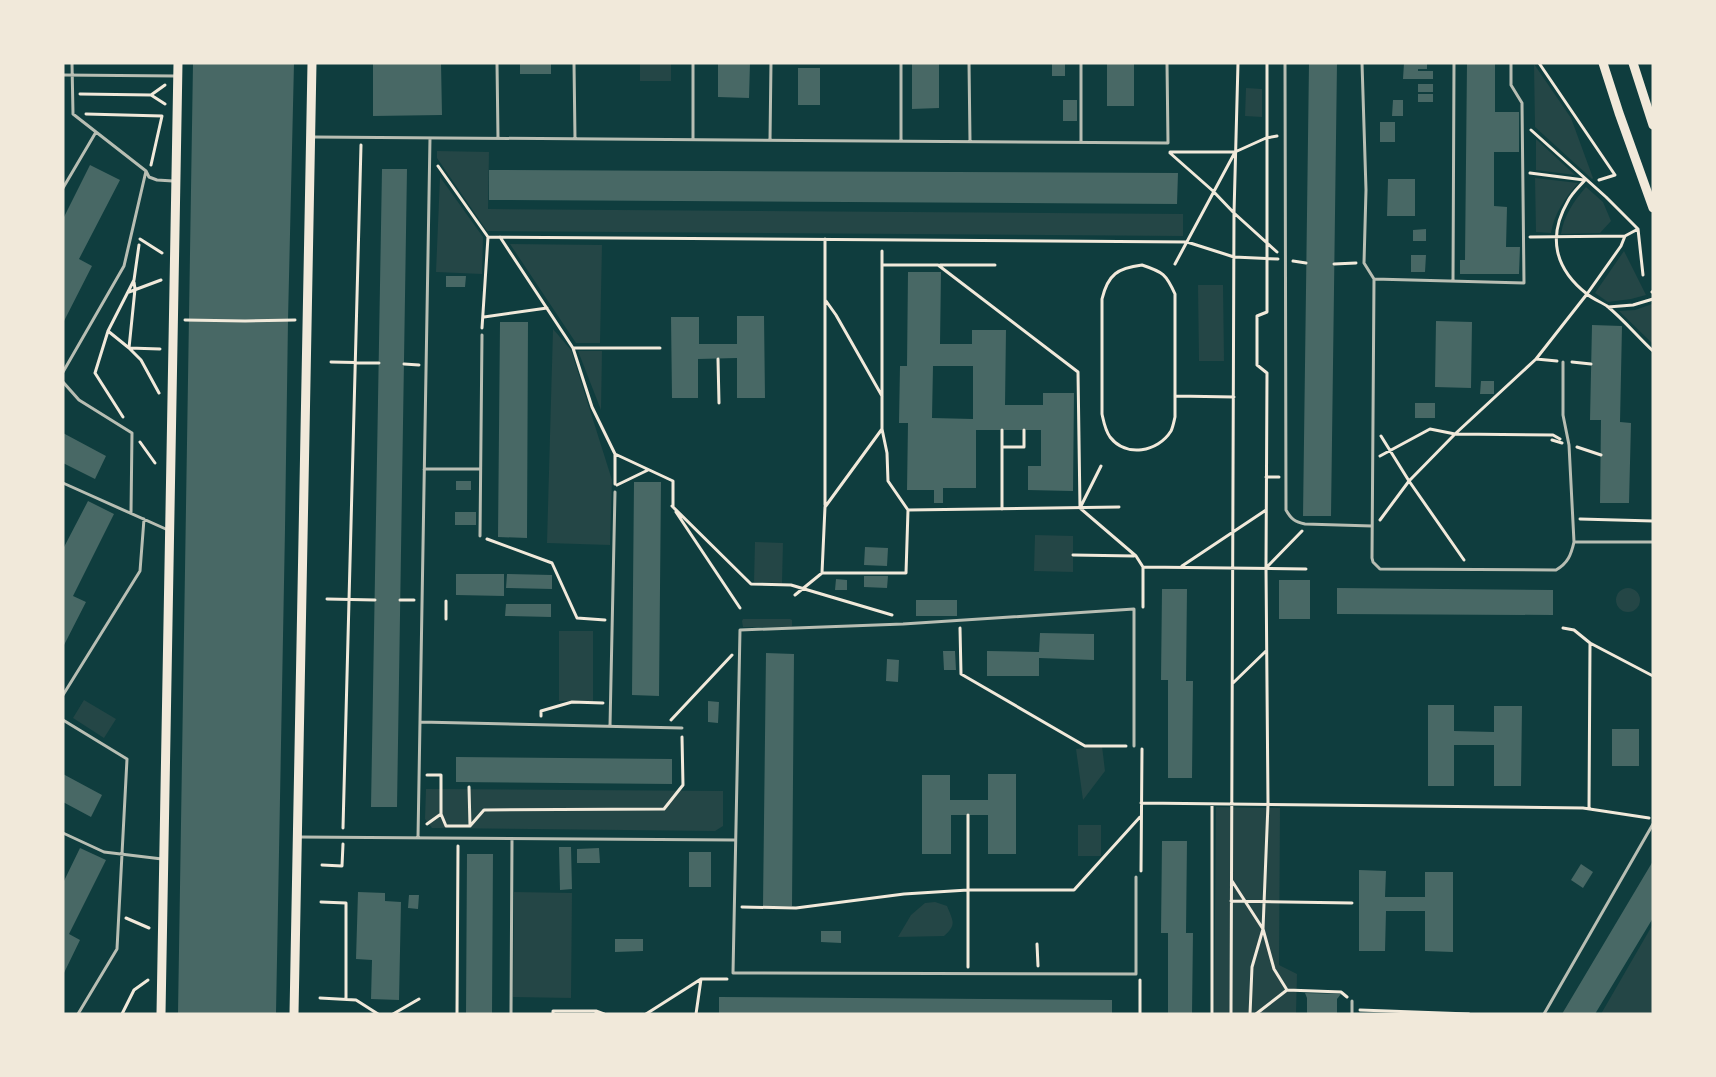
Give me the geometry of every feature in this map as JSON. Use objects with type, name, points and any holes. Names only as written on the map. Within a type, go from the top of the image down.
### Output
[{"type":"main road","points":[[161,1014],[178,63]]},
{"type":"main road","points":[[294,1014],[312,63]]},
{"type":"main road","points":[[1603,63],[1618,113],[1653,208]]},
{"type":"main road","points":[[1633,63],[1653,125]]},
{"type":"lane","points":[[72,63],[73,114],[146,171],[149,177],[176,181]]},
{"type":"lane","points":[[497,63],[498,138]]},
{"type":"lane","points":[[574,63],[576,139]]},
{"type":"lane","points":[[693,63],[693,140]]},
{"type":"lane","points":[[770,140],[771,63]]},
{"type":"lane","points":[[901,63],[901,141]]},
{"type":"lane","points":[[969,63],[970,141]]},
{"type":"lane","points":[[1081,63],[1081,142]]},
{"type":"lane","points":[[311,137],[1168,143],[1167,63]]},
{"type":"lane","points":[[1285,63],[1286,510],[1296,523],[1372,526]]},
{"type":"lane","points":[[1362,63],[1364,262],[1374,279],[1373,562],[1380,569],[1556,570],[1563,566],[1570,557],[1574,542],[1569,445],[1563,415],[1563,362]]},
{"type":"lane","points":[[1453,281],[1454,63]]},
{"type":"lane","points":[[1374,279],[1524,283],[1522,103],[1511,85],[1511,63]]},
{"type":"lane","points":[[63,75],[178,76]]},
{"type":"lane","points":[[63,188],[96,132]]},
{"type":"lane","points":[[418,838],[430,138]]},
{"type":"lane","points":[[63,372],[124,266],[146,171]]},
{"type":"lane","points":[[480,536],[482,335]]},
{"type":"lane","points":[[63,382],[79,400],[132,433],[131,513]]},
{"type":"lane","points":[[424,469],[480,470]]},
{"type":"lane","points":[[63,483],[171,531]]},
{"type":"lane","points":[[610,726],[615,492]]},
{"type":"lane","points":[[63,695],[140,571],[144,519]]},
{"type":"lane","points":[[1574,542],[1653,542]]},
{"type":"lane","points":[[1134,746],[1134,609],[903,624],[740,630],[733,973],[1137,974],[1139,877]]},
{"type":"lane","points":[[63,720],[127,759],[117,949],[78,1014]]},
{"type":"lane","points":[[420,722],[682,728]]},
{"type":"lane","points":[[1544,1014],[1653,824]]},
{"type":"lane","points":[[63,833],[104,852],[164,860]]},
{"type":"lane","points":[[297,837],[735,840]]},
{"type":"lane","points":[[511,1014],[512,839]]},
{"type":"lane","points":[[1352,1001],[1352,1012]]},
{"type":"path","points":[[1231,1014],[1234,213],[1238,63]]},
{"type":"path","points":[[1250,1014],[1252,967],[1263,929],[1268,804],[1267,373],[1257,365],[1257,316],[1267,312],[1267,63]]},
{"type":"path","points":[[1539,63],[1615,175],[1599,180]]},
{"type":"path","points":[[151,95],[165,86]]},
{"type":"path","points":[[72,93],[151,95],[165,104]]},
{"type":"path","points":[[73,114],[162,117],[149,177]]},
{"type":"path","points":[[1523,123],[1638,229],[1643,274]]},
{"type":"path","points":[[1175,264],[1235,152],[1266,138],[1285,135]]},
{"type":"path","points":[[322,865],[342,866],[361,137]]},
{"type":"path","points":[[1168,143],[1169,152],[1285,259]]},
{"type":"path","points":[[433,158],[488,237],[482,335]]},
{"type":"path","points":[[1524,172],[1585,180]]},
{"type":"path","points":[[1585,180],[1569,199],[1558,223],[1556,237],[1559,259],[1570,277],[1587,294],[1608,307],[1653,351]]},
{"type":"path","points":[[1524,236],[1625,236],[1638,229]]},
{"type":"path","points":[[1372,531],[1409,481],[1455,434],[1536,359],[1587,294],[1621,246],[1625,236]]},
{"type":"path","points":[[488,237],[1186,242],[1234,257],[1285,259],[1306,263]]},
{"type":"path","points":[[500,237],[573,348],[592,407],[615,454],[615,492]]},
{"type":"path","points":[[129,348],[140,238],[162,253]]},
{"type":"path","points":[[822,573],[825,507],[825,239]]},
{"type":"path","points":[[795,595],[822,573],[906,573],[908,510],[888,481],[887,453],[882,429],[882,250]]},
{"type":"path","points":[[1334,264],[1364,262]]},
{"type":"path","points":[[882,265],[995,265]]},
{"type":"path","points":[[938,265],[1078,372],[1080,508],[1136,556],[1143,567],[1143,615]]},
{"type":"path","points":[[1142,265],[1160,271],[1169,282],[1174,294],[1175,396],[1176,417],[1171,430],[1163,440],[1150,449],[1136,450],[1122,446],[1111,438],[1104,427],[1102,299],[1104,288],[1113,274],[1126,267],[1142,265]]},
{"type":"path","points":[[134,280],[108,331],[95,373],[132,433],[155,463]]},
{"type":"path","points":[[128,293],[161,280]]},
{"type":"path","points":[[1608,307],[1633,305],[1653,299]]},
{"type":"path","points":[[825,300],[836,315],[882,397]]},
{"type":"path","points":[[483,317],[547,308]]},
{"type":"path","points":[[189,320],[295,320]]},
{"type":"path","points":[[108,331],[141,360],[159,393]]},
{"type":"path","points":[[129,348],[160,349]]},
{"type":"path","points":[[573,348],[660,348]]},
{"type":"path","points":[[718,359],[720,403]]},
{"type":"path","points":[[1536,359],[1591,364]]},
{"type":"path","points":[[331,362],[379,363]]},
{"type":"path","points":[[404,364],[426,365]]},
{"type":"path","points":[[1175,396],[1234,397]]},
{"type":"path","points":[[1372,422],[1409,481],[1470,569]]},
{"type":"path","points":[[825,507],[882,429]]},
{"type":"path","points":[[1390,451],[1430,429],[1455,434],[1552,435],[1569,445],[1601,455]]},
{"type":"path","points":[[1002,430],[1002,509]]},
{"type":"path","points":[[1002,447],[1024,447],[1024,430]]},
{"type":"path","points":[[615,454],[673,481],[672,506],[740,608]]},
{"type":"path","points":[[1080,508],[1101,466]]},
{"type":"path","points":[[615,486],[648,470]]},
{"type":"path","points":[[672,506],[751,584],[791,585],[903,618],[903,624]]},
{"type":"path","points":[[908,510],[1119,507]]},
{"type":"path","points":[[1181,567],[1266,510]]},
{"type":"path","points":[[1573,519],[1653,521]]},
{"type":"path","points":[[1266,568],[1309,524]]},
{"type":"path","points":[[480,536],[552,563],[577,618],[613,620]]},
{"type":"path","points":[[1073,555],[1136,556]]},
{"type":"path","points":[[1143,567],[1306,569]]},
{"type":"path","points":[[327,599],[375,600]]},
{"type":"path","points":[[400,600],[422,601]]},
{"type":"path","points":[[446,601],[446,619]]},
{"type":"path","points":[[960,626],[961,674],[1085,746],[1142,746],[1139,877]]},
{"type":"path","points":[[1563,628],[1574,630],[1590,643],[1653,676]]},
{"type":"path","points":[[1589,809],[1590,643]]},
{"type":"path","points":[[665,727],[739,647]]},
{"type":"path","points":[[1233,683],[1266,651]]},
{"type":"path","points":[[541,725],[541,711],[572,702],[611,703]]},
{"type":"path","points":[[419,775],[441,775],[441,814],[446,826],[470,826],[484,810],[664,809],[683,785],[682,728]]},
{"type":"path","points":[[469,787],[470,826]]},
{"type":"path","points":[[1141,803],[1589,809],[1653,818]]},
{"type":"path","points":[[1212,804],[1212,1014]]},
{"type":"path","points":[[418,831],[441,814]]},
{"type":"path","points":[[968,815],[968,974]]},
{"type":"path","points":[[734,907],[796,908],[904,894],[968,890],[1074,890],[1141,815]]},
{"type":"path","points":[[457,1014],[458,838]]},
{"type":"path","points":[[1231,878],[1263,929],[1274,969],[1287,990]]},
{"type":"path","points":[[1232,901],[1352,903]]},
{"type":"path","points":[[321,903],[346,903],[346,999]]},
{"type":"path","points":[[119,915],[149,928]]},
{"type":"path","points":[[1037,944],[1038,974]]},
{"type":"path","points":[[646,1014],[701,979]]},
{"type":"path","points":[[1140,979],[1140,1014]]},
{"type":"path","points":[[122,1014],[134,990],[148,980]]},
{"type":"path","points":[[1256,1014],[1287,990],[1341,992],[1352,1001]]},
{"type":"path","points":[[320,998],[356,1000],[378,1014]]},
{"type":"path","points":[[393,1014],[418,999]]},
{"type":"path","points":[[553,1014],[553,1011],[604,1014]]},
{"type":"path","points":[[1352,1012],[1469,1014]]},
{"type":"shaded area","points":[[640,63],[671,63],[671,81],[640,81]]},
{"type":"shaded area","points":[[1534,64],[1571,118],[1592,179],[1535,127]]},
{"type":"shaded area","points":[[1246,88],[1262,89],[1262,117],[1245,116]]},
{"type":"shaded area","points":[[1536,139],[1575,175],[1536,170]]},
{"type":"shaded area","points":[[437,151],[489,152],[488,209],[1183,214],[1183,236],[487,231],[437,158]]},
{"type":"shaded area","points":[[440,177],[483,237],[482,274],[436,272]]},
{"type":"shaded area","points":[[1535,178],[1578,183],[1561,206],[1551,233],[1536,232]]},
{"type":"shaded area","points":[[1586,187],[1603,202],[1611,221],[1600,233],[1561,234],[1570,209]]},
{"type":"shaded area","points":[[510,244],[602,245],[600,343],[576,343]]},
{"type":"shaded area","points":[[1624,251],[1646,295],[1608,302],[1595,293]]},
{"type":"shaded area","points":[[1198,285],[1223,285],[1224,361],[1199,361]]},
{"type":"shaded area","points":[[1652,304],[1653,344],[1619,311],[1635,310]]},
{"type":"shaded area","points":[[553,329],[571,350],[612,480],[610,545],[547,543]]},
{"type":"shaded area","points":[[578,351],[602,351],[601,410]]},
{"type":"shaded area","points":[[1035,535],[1073,536],[1073,572],[1034,571]]},
{"type":"shaded area","points":[[755,542],[783,543],[782,583],[754,582]]},
{"type":"shaded area","points":[[1628,588],[1636,592],[1640,600],[1636,608],[1628,612],[1620,608],[1616,600],[1620,592]]},
{"type":"shaded area","points":[[743,619],[790,619],[792,626],[743,627]]},
{"type":"shaded area","points":[[559,631],[593,631],[593,701],[559,701]]},
{"type":"shaded area","points":[[84,700],[116,719],[104,738],[73,718]]},
{"type":"shaded area","points":[[1102,746],[1105,771],[1083,800],[1076,749]]},
{"type":"shaded area","points":[[426,789],[723,791],[723,826],[715,831],[432,828],[425,819]]},
{"type":"shaded area","points":[[1216,807],[1280,808],[1279,965],[1297,974],[1296,1014],[1214,1014]]},
{"type":"shaded area","points":[[1078,825],[1101,825],[1101,856],[1078,856]]},
{"type":"shaded area","points":[[514,892],[572,893],[571,998],[513,997]]},
{"type":"shaded area","points":[[935,902],[947,906],[953,922],[951,929],[944,936],[898,937],[911,915],[925,903]]},
{"type":"shaded area","points":[[1653,924],[1653,1011],[1651,1014],[1601,1014]]},
{"type":"building","points":[[193,63],[294,63],[276,1014],[178,1014]]},
{"type":"building","points":[[373,63],[441,63],[442,115],[373,116]]},
{"type":"building","points":[[520,63],[551,63],[551,74],[520,74]]},
{"type":"building","points":[[718,63],[750,63],[749,98],[718,97]]},
{"type":"building","points":[[912,63],[939,63],[939,108],[912,109]]},
{"type":"building","points":[[1052,63],[1065,63],[1065,76],[1052,76]]},
{"type":"building","points":[[1107,63],[1134,63],[1134,106],[1107,106]]},
{"type":"building","points":[[1309,63],[1337,63],[1331,516],[1303,516]]},
{"type":"building","points":[[1404,63],[1427,63],[1427,69],[1418,69],[1418,71],[1433,71],[1433,79],[1403,79]]},
{"type":"building","points":[[1467,63],[1495,63],[1495,112],[1519,112],[1519,152],[1494,152],[1494,206],[1507,207],[1506,247],[1520,247],[1519,274],[1460,274],[1460,260],[1465,260]]},
{"type":"building","points":[[798,68],[820,68],[820,105],[798,105]]},
{"type":"building","points":[[1418,84],[1433,84],[1433,92],[1418,92]]},
{"type":"building","points":[[1418,94],[1433,94],[1433,102],[1418,102]]},
{"type":"building","points":[[1063,100],[1077,100],[1077,121],[1063,121]]},
{"type":"building","points":[[1393,100],[1403,100],[1403,116],[1392,116]]},
{"type":"building","points":[[1380,122],[1395,122],[1395,142],[1380,142]]},
{"type":"building","points":[[90,165],[120,180],[79,259],[92,266],[63,323],[63,219]]},
{"type":"building","points":[[382,169],[407,169],[397,807],[371,807]]},
{"type":"building","points":[[489,170],[1178,173],[1177,204],[489,200]]},
{"type":"building","points":[[1388,179],[1415,179],[1415,216],[1387,216]]},
{"type":"building","points":[[1426,229],[1426,241],[1413,241],[1413,230]]},
{"type":"building","points":[[1411,255],[1426,255],[1425,272],[1411,272]]},
{"type":"building","points":[[908,272],[941,272],[940,344],[972,344],[972,330],[1006,330],[1005,405],[1043,405],[1043,393],[1074,393],[1073,491],[1028,490],[1028,466],[1041,466],[1041,430],[976,430],[976,488],[943,488],[943,503],[934,503],[934,490],[907,490],[908,423],[899,423],[900,366],[907,366]],"holes":[[[933,366],[973,366],[973,419],[932,418]]]},
{"type":"building","points":[[446,276],[466,276],[465,287],[446,287]]},
{"type":"building","points":[[737,316],[764,316],[765,398],[737,398],[737,358],[698,359],[698,398],[672,398],[671,317],[699,317],[699,344],[737,344]]},
{"type":"building","points":[[1436,321],[1472,322],[1471,388],[1435,387]]},
{"type":"building","points":[[500,322],[528,322],[527,538],[498,537]]},
{"type":"building","points":[[1592,325],[1622,326],[1620,422],[1631,423],[1629,503],[1600,503],[1601,420],[1590,420]]},
{"type":"building","points":[[1481,381],[1494,381],[1494,394],[1480,394]]},
{"type":"building","points":[[1415,403],[1435,403],[1435,418],[1415,418]]},
{"type":"building","points":[[63,433],[106,456],[95,479],[63,463]]},
{"type":"building","points":[[456,481],[471,481],[471,490],[456,490]]},
{"type":"building","points":[[634,482],[661,482],[659,696],[632,695]]},
{"type":"building","points":[[88,501],[114,514],[73,596],[86,602],[63,647],[63,549]]},
{"type":"building","points":[[455,512],[476,512],[476,525],[455,525]]},
{"type":"building","points":[[865,547],[888,548],[887,566],[864,565]]},
{"type":"building","points":[[456,574],[504,574],[504,596],[456,595]]},
{"type":"building","points":[[507,574],[552,575],[552,589],[506,588]]},
{"type":"building","points":[[864,576],[888,576],[887,588],[864,587]]},
{"type":"building","points":[[836,579],[847,580],[847,590],[835,590]]},
{"type":"building","points":[[1279,580],[1310,580],[1310,619],[1279,619]]},
{"type":"building","points":[[1337,588],[1553,590],[1553,615],[1337,614]]},
{"type":"building","points":[[1162,589],[1187,589],[1186,681],[1193,681],[1192,778],[1168,778],[1168,680],[1161,680]]},
{"type":"building","points":[[916,600],[957,600],[957,616],[916,616]]},
{"type":"building","points":[[506,604],[551,604],[551,617],[505,616]]},
{"type":"building","points":[[1040,633],[1094,634],[1094,660],[1039,658],[1039,676],[987,676],[987,651],[1039,652]]},
{"type":"building","points":[[943,651],[955,651],[956,670],[944,670]]},
{"type":"building","points":[[766,653],[794,654],[792,906],[763,906]]},
{"type":"building","points":[[887,659],[899,660],[898,682],[886,681]]},
{"type":"building","points":[[708,701],[719,702],[718,723],[708,722]]},
{"type":"building","points":[[1428,705],[1454,705],[1454,731],[1494,732],[1494,706],[1522,706],[1521,786],[1494,786],[1494,745],[1454,745],[1454,786],[1428,786]]},
{"type":"building","points":[[1612,729],[1639,729],[1639,766],[1612,766]]},
{"type":"building","points":[[456,757],[672,759],[672,784],[456,782]]},
{"type":"building","points":[[63,774],[102,795],[91,817],[63,802]]},
{"type":"building","points":[[988,774],[1016,774],[1016,854],[988,854],[988,815],[951,815],[951,854],[922,854],[922,775],[950,775],[950,800],[988,800]]},
{"type":"building","points":[[1162,841],[1187,841],[1186,933],[1193,933],[1192,1014],[1168,1014],[1168,933],[1161,933]]},
{"type":"building","points":[[559,847],[571,847],[572,889],[560,890]]},
{"type":"building","points":[[80,848],[106,860],[69,934],[80,940],[63,975],[63,883]]},
{"type":"building","points":[[599,848],[600,863],[577,863],[577,849]]},
{"type":"building","points":[[689,852],[711,852],[711,887],[689,887]]},
{"type":"building","points":[[467,854],[493,854],[492,1014],[466,1014]]},
{"type":"building","points":[[1653,861],[1653,918],[1595,1014],[1562,1014]]},
{"type":"building","points":[[1581,864],[1593,872],[1583,888],[1571,880]]},
{"type":"building","points":[[1359,870],[1386,871],[1385,897],[1425,897],[1425,872],[1453,872],[1453,952],[1425,951],[1425,911],[1386,911],[1385,951],[1359,951]]},
{"type":"building","points":[[358,892],[385,893],[385,901],[401,902],[399,1000],[371,999],[372,960],[356,959]]},
{"type":"building","points":[[409,895],[419,895],[418,909],[408,908]]},
{"type":"building","points":[[821,931],[841,931],[841,943],[821,942]]},
{"type":"building","points":[[615,939],[643,939],[643,951],[615,952]]},
{"type":"building","points":[[1305,993],[1341,994],[1337,999],[1337,1014],[1307,1014]]},
{"type":"building","points":[[719,997],[1112,1000],[1112,1014],[719,1014]]}]
